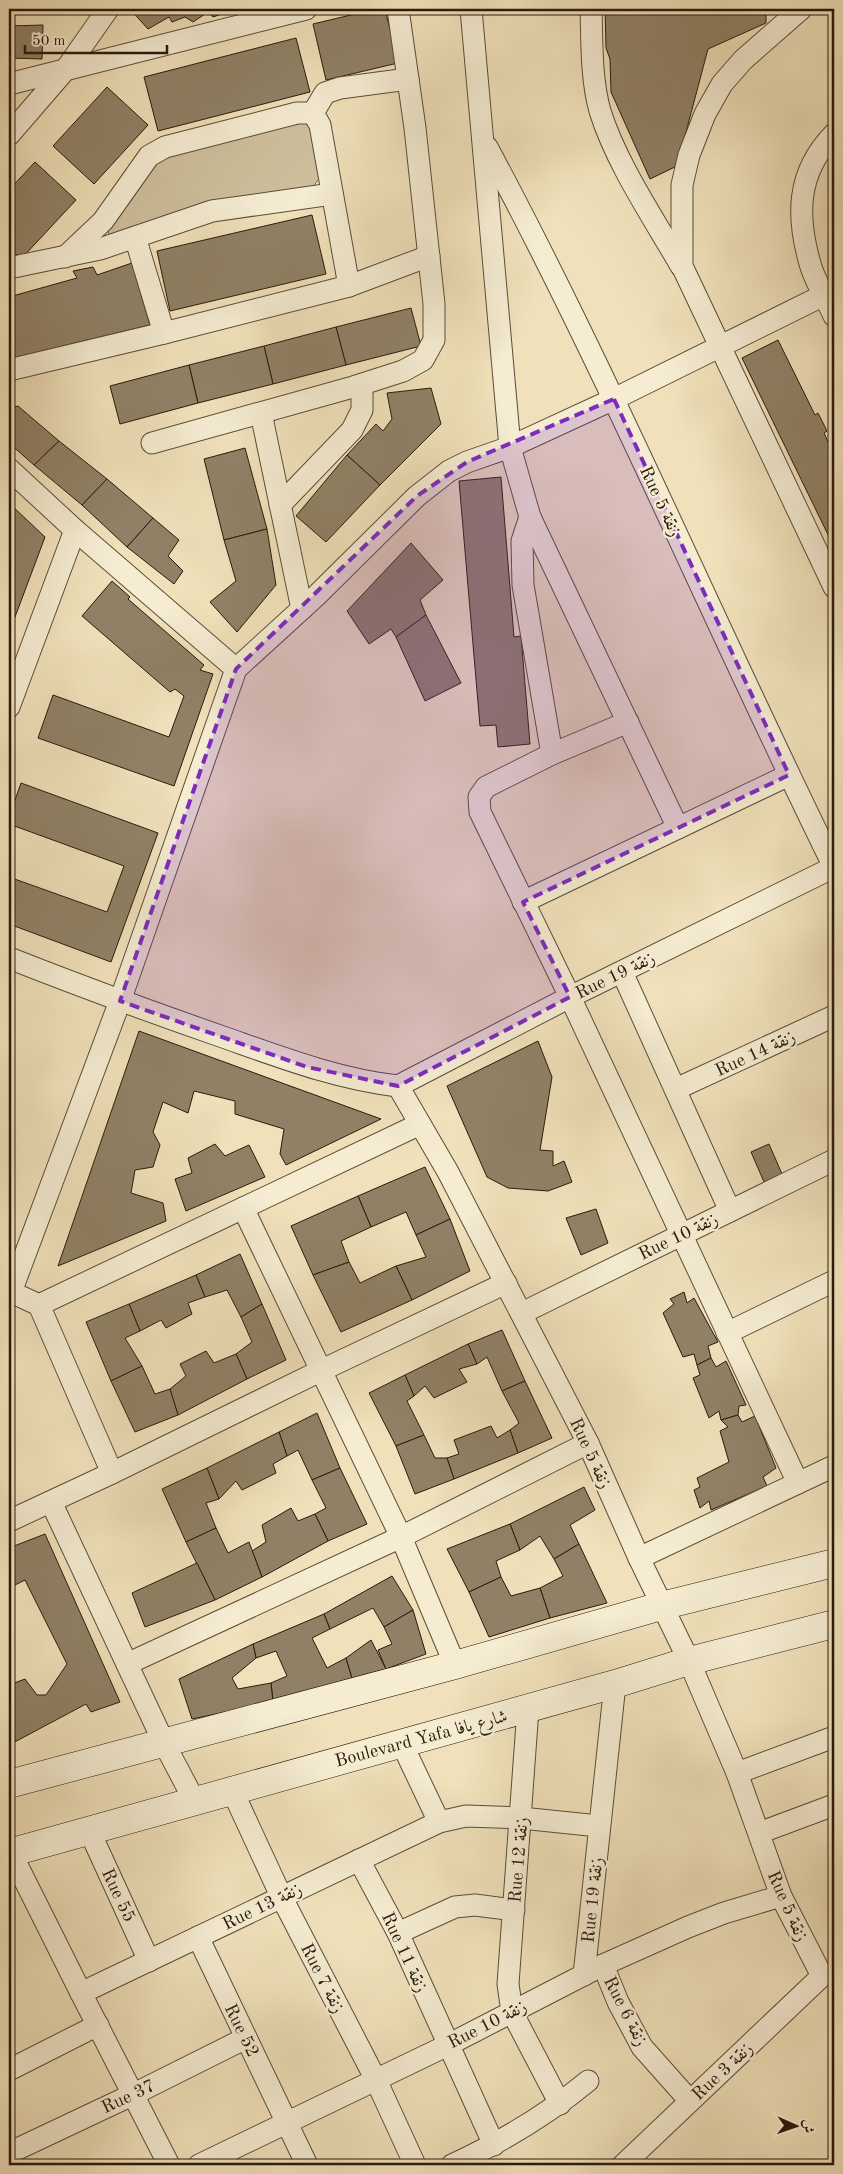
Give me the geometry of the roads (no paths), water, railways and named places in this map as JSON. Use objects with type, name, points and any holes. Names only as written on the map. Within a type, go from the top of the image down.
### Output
[{"type":"street","points":[[9,135],[66,69],[108,9]]},
{"type":"street","points":[[9,84],[306,9]]},
{"type":"street","points":[[152,443],[362,385],[403,371],[423,360],[434,340],[434,304],[398,9]]},
{"type":"street","points":[[471,9],[510,447],[530,517],[678,828]]},
{"type":"street","points":[[590,9],[595,78],[600,110],[609,136],[642,198],[682,266],[834,587]]},
{"type":"street","points":[[682,266],[682,185],[689,155],[705,114],[722,84],[743,60],[801,9]]},
{"type":"street","points":[[313,113],[325,93],[340,88],[408,79]]},
{"type":"street","points":[[65,257],[103,221],[149,156],[166,147],[297,113],[313,113]]},
{"type":"street","points":[[313,113],[320,125],[349,286]]},
{"type":"street","points":[[834,134],[819,152],[809,170],[803,188],[801,208],[811,268],[829,293],[834,316]]},
{"type":"street","name":"Rue 5 زنقة","points":[[482,138],[548,263],[834,867]]},
{"type":"street","points":[[9,268],[100,249],[212,211],[332,194]]},
{"type":"street","points":[[135,237],[164,333]]},
{"type":"street","points":[[9,370],[349,286],[429,256]]},
{"type":"street","points":[[112,1473],[38,1305],[10,1292],[120,1001],[236,669],[302,609],[417,496],[449,471],[467,462],[510,447],[614,400],[829,293]]},
{"type":"street","points":[[280,506],[352,430],[362,410],[362,385]]},
{"type":"street","points":[[261,413],[302,609]]},
{"type":"street","points":[[9,469],[75,530],[236,669]]},
{"type":"street","points":[[530,517],[522,541],[524,585],[552,754]]},
{"type":"street","points":[[9,707],[75,530]]},
{"type":"street","points":[[628,722],[552,754],[486,787],[479,797],[480,812],[570,997],[798,1483]]},
{"type":"street","points":[[523,902],[789,775]]},
{"type":"street","name":"Rue 19 زنقة","points":[[398,1086],[570,997],[834,867]]},
{"type":"street","points":[[9,958],[120,1001],[308,1067],[374,1084],[398,1086]]},
{"type":"street","points":[[622,972],[730,1211]]},
{"type":"street","name":"Rue 14 زنقة","points":[[676,1089],[834,1016]]},
{"type":"street","name":"Rue 5 زنقة","points":[[398,1086],[448,1172],[588,1443],[661,1606],[689,1661],[737,1773],[781,1896],[828,1977]]},
{"type":"street","points":[[38,1305],[420,1124]]},
{"type":"street","name":"Rue 10 زنقة","points":[[522,1313],[834,1160]]},
{"type":"street","points":[[243,1208],[401,1537],[456,1664]]},
{"type":"street","points":[[727,1333],[834,1281]]},
{"type":"street","points":[[9,1521],[506,1283]]},
{"type":"street","points":[[127,1664],[401,1537],[588,1443]]},
{"type":"street","points":[[639,1558],[834,1466]]},
{"type":"street","points":[[51,1502],[164,1743],[194,1800]]},
{"type":"street","points":[[9,1784],[456,1664],[661,1606],[834,1563]]},
{"type":"street","name":"Boulevard Yafa شارع يافا","points":[[10,1853],[194,1800],[528,1709],[689,1661],[834,1624]]},
{"type":"street","name":"Rue 19 زنقة","points":[[584,1974],[615,1684]]},
{"type":"street","name":"Rue 12 زنقة","points":[[528,1709],[508,1984],[512,2012],[560,2104]]},
{"type":"street","points":[[737,1773],[834,1737]]},
{"type":"street","points":[[402,1744],[439,1822]]},
{"type":"street","name":"Rue 7 زنقة","points":[[232,1790],[281,1896],[376,2080],[415,2165]]},
{"type":"street","points":[[759,1833],[834,1804]]},
{"type":"street","name":"Rue 13 زنقة","points":[[81,1993],[439,1822],[466,1816],[521,1818],[599,1826]]},
{"type":"street","name":"Rue 55","points":[[89,1830],[149,1961]]},
{"type":"street","points":[[10,1853],[169,2165]]},
{"type":"street","name":"Rue 11 زنقة","points":[[359,1860],[398,1933],[494,2145]]},
{"type":"street","name":"Rue 10 زنقة","points":[[199,2165],[448,2045],[603,1965],[724,1913],[781,1896]]},
{"type":"street","points":[[398,1933],[455,1907],[475,1905],[514,1910]]},
{"type":"street","name":"Rue 52","points":[[198,1937],[307,2165]]},
{"type":"street","name":"Rue 6 زنقة","points":[[603,1965],[618,2002],[642,2047],[690,2101]]},
{"type":"street","name":"Rue 3 زنقة","points":[[623,2165],[690,2101],[828,1977]]},
{"type":"street","points":[[10,2066],[98,2025]]},
{"type":"street","name":"Rue 37","points":[[9,2153],[246,2038]]},
{"type":"street","points":[[452,2165],[494,2145],[560,2104],[588,2081]]}]
